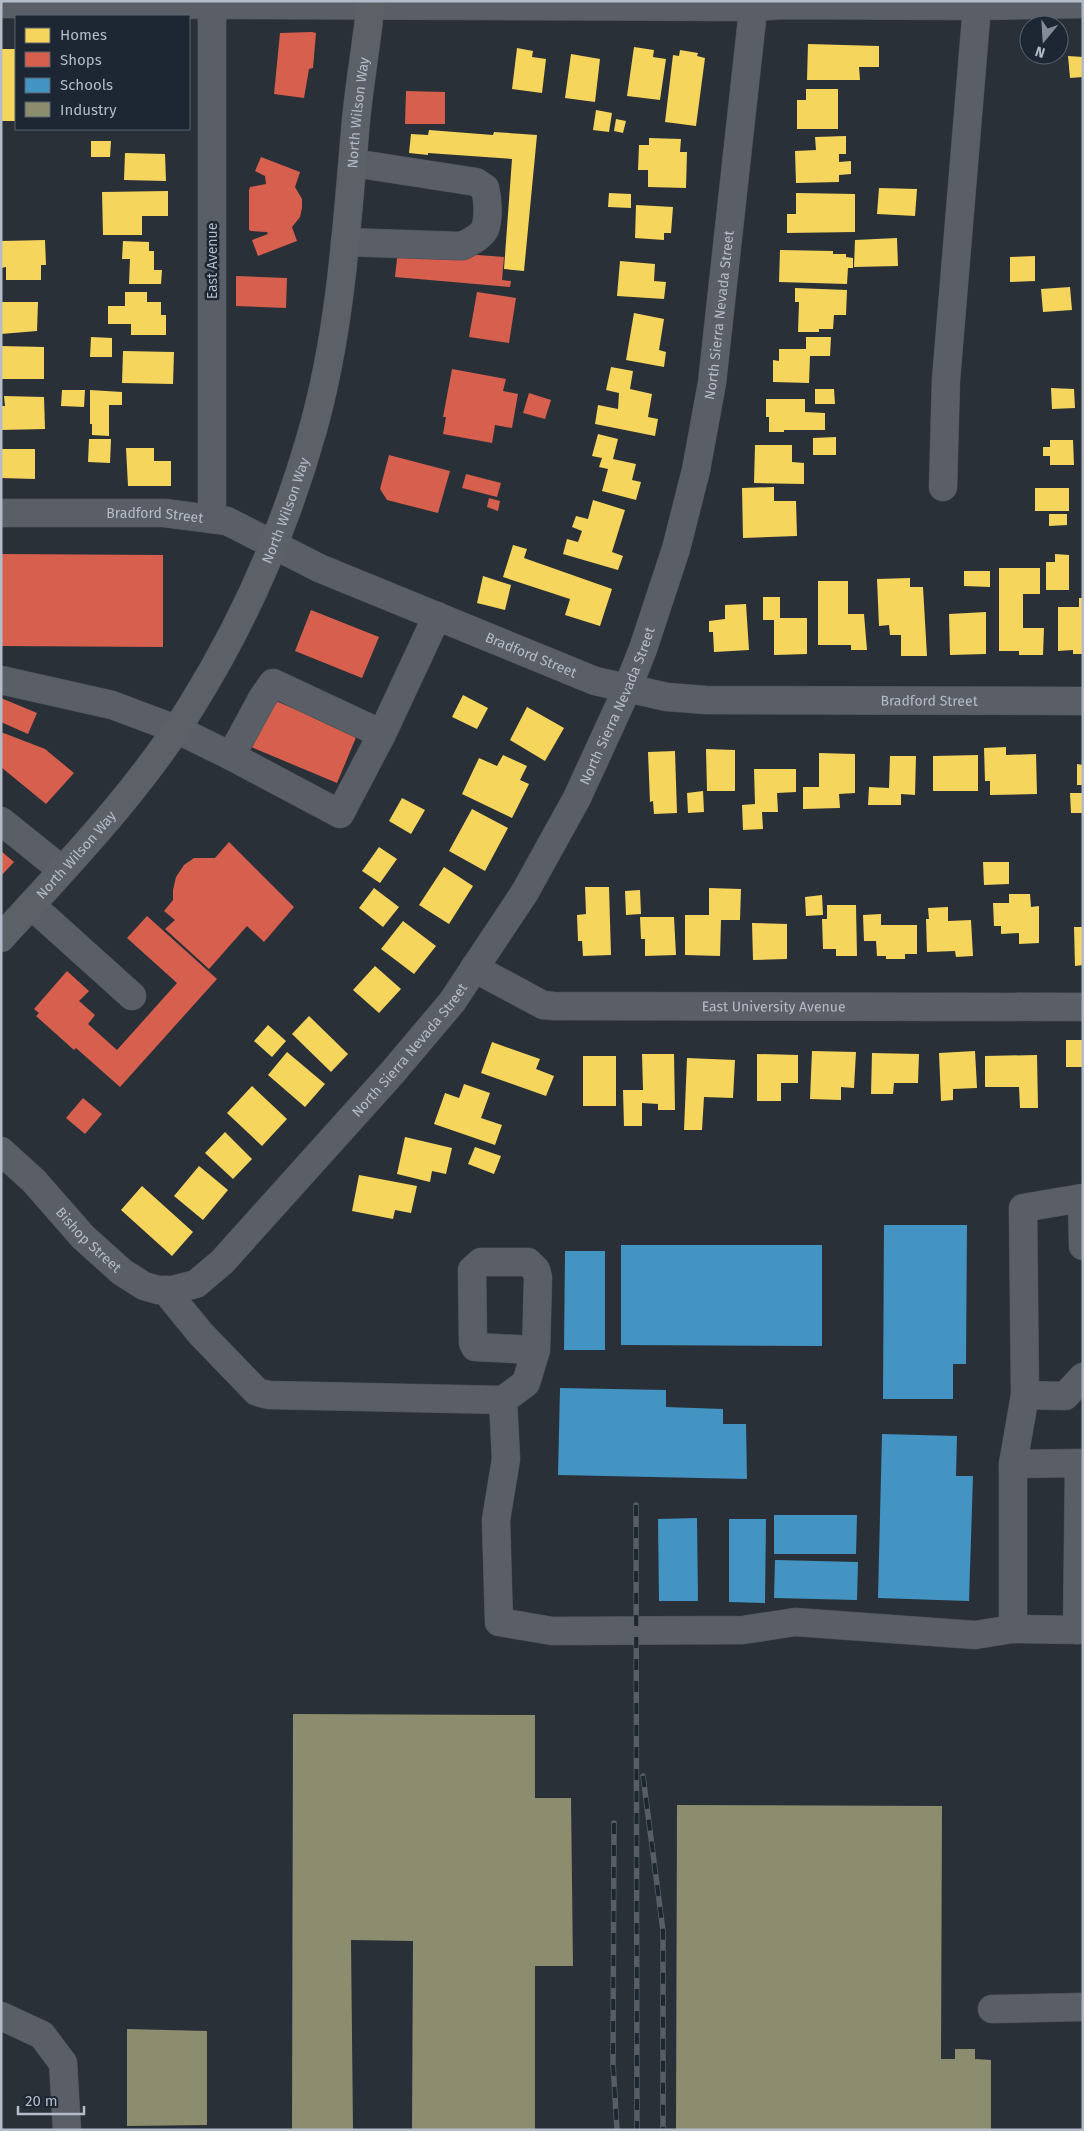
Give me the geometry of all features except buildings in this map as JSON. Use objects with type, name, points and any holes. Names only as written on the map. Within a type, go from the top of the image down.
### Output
[{"type":"main road","name":"North Wilson Way","points":[[1,938],[132,791],[191,707],[217,662],[250,596],[289,507],[313,427],[330,348],[345,242],[356,119],[371,3]]},
{"type":"street","points":[[1,4],[563,3],[977,6],[1083,4]]},
{"type":"street","name":"East Avenue","points":[[212,4],[212,519]]},
{"type":"street","name":"North Sierra Nevada Street","points":[[196,1284],[222,1262],[452,1002],[525,892],[578,798],[627,688],[643,649],[676,549],[696,470],[712,383],[753,4]]},
{"type":"street","points":[[943,487],[946,380],[977,6]]},
{"type":"street","points":[[345,242],[462,246],[474,240],[484,230],[488,200],[486,188],[476,182],[353,163]]},
{"type":"street","name":"Bradford Street","points":[[1,513],[164,513],[227,521],[319,568],[595,681],[667,697],[706,700],[1083,701]]},
{"type":"street","points":[[1,680],[112,705],[176,729],[340,814],[382,734],[437,616]]},
{"type":"street","points":[[231,756],[263,697],[273,683],[382,734]]},
{"type":"street","points":[[1,821],[62,870]]},
{"type":"street","points":[[31,905],[132,996]]},
{"type":"street","name":"East University Avenue","points":[[474,968],[535,1001],[554,1006],[1083,1007]]},
{"type":"street","name":"Bishop Street","points":[[1,1151],[34,1181],[58,1211],[83,1237],[122,1272],[144,1286],[165,1290],[196,1284]]},
{"type":"street","points":[[1013,1629],[1014,1464],[1024,1395],[1023,1208],[1082,1198],[1083,1246]]},
{"type":"street","points":[[165,1290],[201,1334],[257,1392],[269,1396],[503,1400],[526,1383],[536,1350]]},
{"type":"street","points":[[1024,1395],[1065,1396],[1083,1377]]},
{"type":"street","points":[[503,1400],[506,1459],[496,1520],[499,1622],[552,1632],[743,1630],[795,1622],[975,1635],[1013,1629],[1080,1630],[1079,1463],[1014,1464]]},
{"type":"street","points":[[992,2009],[1083,2008]]},
{"type":"street","points":[[1,2016],[42,2035],[63,2064],[66,2130]]},
{"type":"railway","points":[[636,1505],[637,2130]]},
{"type":"railway","points":[[643,1776],[663,1931],[663,2130]]},
{"type":"railway","points":[[614,1823],[613,2063],[617,2130]]}]
